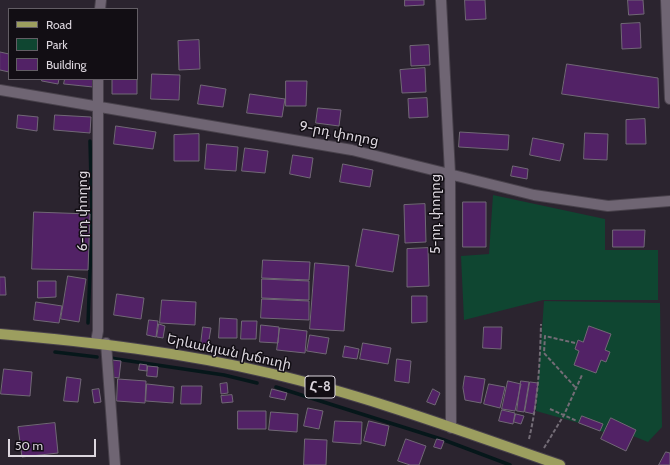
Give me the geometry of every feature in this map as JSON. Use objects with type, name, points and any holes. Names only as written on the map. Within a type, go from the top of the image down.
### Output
[{"type":"main road","name":"Երևանյան խճուղի","points":[[0,334],[101,343],[190,357],[268,373],[377,403],[451,428],[536,461],[560,465]]},
{"type":"street","name":"5-րդ փողոց","points":[[441,0],[450,173],[451,428]]},
{"type":"street","points":[[666,0],[670,99]]},
{"type":"street","name":"6-րդ փողոց","points":[[98,80],[98,331],[101,343],[115,465]]},
{"type":"street","name":"9-րդ փողոց","points":[[0,90],[352,150],[534,195],[608,206],[670,201]]},
{"type":"path","points":[[529,439],[535,414],[539,383],[541,324]]},
{"type":"path","points":[[575,344],[545,336],[544,353],[576,388]]},
{"type":"path","points":[[536,461],[564,416],[582,374]]},
{"type":"path","points":[[550,409],[577,421]]},
{"type":"green space","points":[[493,195],[605,219],[605,250],[658,250],[658,300],[543,300],[464,320],[461,256],[489,254]]},
{"type":"green space","points":[[544,301],[660,303],[662,427],[648,442],[633,436],[635,430],[611,418],[604,432],[600,431],[602,423],[582,416],[579,423],[536,411]]},
{"type":"building","points":[[405,0],[424,0],[424,5],[405,6]]},
{"type":"building","points":[[465,0],[485,0],[486,19],[466,20]]},
{"type":"building","points":[[628,0],[643,0],[644,14],[629,15]]},
{"type":"building","points":[[640,23],[641,48],[622,49],[621,24]]},
{"type":"building","points":[[199,40],[200,69],[179,70],[178,41]]},
{"type":"building","points":[[429,45],[430,65],[411,66],[410,46]]},
{"type":"building","points":[[0,52],[8,54],[8,72],[0,70]]},
{"type":"building","points":[[567,64],[658,78],[659,108],[562,94]]},
{"type":"building","points":[[425,68],[426,92],[402,93],[400,70]]},
{"type":"building","points":[[152,74],[180,75],[179,100],[151,99]]},
{"type":"building","points":[[42,80],[59,80],[58,84]]},
{"type":"building","points":[[65,80],[94,80],[93,87],[64,84]]},
{"type":"building","points":[[112,80],[137,80],[137,94],[112,94]]},
{"type":"building","points":[[286,81],[307,81],[306,106],[286,106]]},
{"type":"building","points":[[201,85],[226,89],[223,107],[198,104]]},
{"type":"building","points":[[250,94],[285,99],[282,117],[247,113]]},
{"type":"building","points":[[427,98],[428,117],[409,118],[408,99]]},
{"type":"building","points":[[318,108],[341,110],[339,126],[316,123]]},
{"type":"building","points":[[18,115],[38,117],[37,131],[17,128]]},
{"type":"building","points":[[55,115],[91,117],[90,133],[54,130]]},
{"type":"building","points":[[645,119],[646,144],[626,144],[626,120]]},
{"type":"building","points":[[116,126],[156,132],[153,149],[114,144]]},
{"type":"building","points":[[460,132],[509,135],[508,150],[459,147]]},
{"type":"building","points":[[585,133],[608,134],[607,160],[584,159]]},
{"type":"building","points":[[199,134],[199,161],[174,161],[174,135]]},
{"type":"building","points":[[533,138],[564,144],[560,161],[530,155]]},
{"type":"building","points":[[207,144],[238,147],[236,171],[205,169]]},
{"type":"building","points":[[245,148],[268,151],[265,173],[242,171]]},
{"type":"building","points":[[293,155],[313,158],[310,178],[290,174]]},
{"type":"building","points":[[343,164],[373,170],[370,187],[340,182]]},
{"type":"building","points":[[513,166],[528,169],[527,179],[511,176]]},
{"type":"building","points":[[463,202],[486,202],[486,247],[463,247]]},
{"type":"building","points":[[425,204],[426,242],[405,243],[404,205]]},
{"type":"building","points":[[34,212],[90,214],[88,270],[32,269]]},
{"type":"building","points":[[363,229],[399,235],[393,272],[356,266]]},
{"type":"building","points":[[613,230],[645,230],[644,247],[613,247]]},
{"type":"building","points":[[428,248],[429,286],[407,287],[407,249]]},
{"type":"building","points":[[263,260],[310,262],[309,280],[262,278]]},
{"type":"building","points":[[315,263],[349,266],[344,331],[310,329]]},
{"type":"building","points":[[68,276],[86,279],[79,322],[61,319]]},
{"type":"building","points":[[0,277],[5,277],[6,295],[0,295]]},
{"type":"building","points":[[262,279],[309,281],[309,300],[262,298]]},
{"type":"building","points":[[38,281],[56,281],[56,297],[38,298]]},
{"type":"building","points":[[117,294],[144,298],[141,319],[114,315]]},
{"type":"building","points":[[412,296],[427,296],[427,322],[412,323]]},
{"type":"building","points":[[262,299],[309,301],[309,320],[261,318]]},
{"type":"building","points":[[162,300],[196,302],[195,325],[160,323]]},
{"type":"building","points":[[36,302],[62,306],[59,323],[34,320]]},
{"type":"building","points":[[220,318],[237,319],[237,338],[219,338]]},
{"type":"building","points":[[149,320],[158,321],[156,337],[147,335]]},
{"type":"building","points":[[242,321],[257,321],[256,339],[241,339]]},
{"type":"building","points":[[159,324],[165,326],[163,338],[157,337]]},
{"type":"building","points":[[261,325],[279,327],[278,343],[260,342]]},
{"type":"building","points":[[589,326],[611,334],[605,350],[610,352],[606,362],[601,360],[596,373],[574,365],[579,351],[575,349],[578,340],[583,342]]},
{"type":"building","points":[[203,327],[211,328],[208,345],[201,344]]},
{"type":"building","points":[[484,327],[502,327],[501,349],[483,348]]},
{"type":"building","points":[[280,328],[307,331],[305,353],[277,350]]},
{"type":"building","points":[[310,335],[329,338],[326,354],[307,351]]},
{"type":"building","points":[[363,343],[391,348],[388,364],[360,359]]},
{"type":"building","points":[[345,346],[359,349],[357,359],[343,357]]},
{"type":"building","points":[[397,359],[411,361],[409,383],[395,381]]},
{"type":"building","points":[[112,360],[121,361],[119,378],[111,377]]},
{"type":"building","points":[[140,364],[147,365],[147,371],[139,370]]},
{"type":"building","points":[[148,366],[158,367],[157,377],[147,376]]},
{"type":"building","points":[[4,369],[32,372],[30,396],[1,394]]},
{"type":"building","points":[[465,376],[485,379],[481,403],[465,400],[463,388]]},
{"type":"building","points":[[67,377],[81,379],[78,402],[64,401]]},
{"type":"building","points":[[118,379],[146,381],[145,403],[117,401]]},
{"type":"building","points":[[508,381],[521,384],[515,411],[502,409]]},
{"type":"building","points":[[521,381],[529,382],[524,412],[517,411]]},
{"type":"building","points":[[530,382],[538,383],[534,414],[525,412]]},
{"type":"building","points":[[227,383],[228,393],[221,394],[220,384]]},
{"type":"building","points":[[147,384],[174,387],[173,403],[146,401]]},
{"type":"building","points":[[489,384],[505,387],[500,408],[484,404]]},
{"type":"building","points":[[182,386],[202,386],[201,404],[181,404]]},
{"type":"building","points":[[99,389],[101,402],[94,403],[92,390]]},
{"type":"building","points":[[272,389],[287,393],[285,400],[270,397]]},
{"type":"building","points":[[433,389],[440,393],[435,405],[427,402]]},
{"type":"building","points":[[232,395],[233,402],[222,403],[221,396]]},
{"type":"building","points":[[308,408],[323,411],[319,429],[304,426]]},
{"type":"building","points":[[502,410],[515,413],[513,424],[499,421]]},
{"type":"building","points":[[238,411],[266,411],[266,429],[238,429]]},
{"type":"building","points":[[271,412],[298,414],[297,432],[269,430]]},
{"type":"building","points":[[516,414],[524,416],[521,424],[514,422]]},
{"type":"building","points":[[582,416],[603,424],[600,431],[579,423]]},
{"type":"building","points":[[611,418],[636,430],[626,451],[601,439]]},
{"type":"building","points":[[335,421],[362,422],[361,444],[333,442]]},
{"type":"building","points":[[369,421],[389,426],[385,446],[364,441]]},
{"type":"building","points":[[55,423],[58,453],[22,457],[18,427]]},
{"type":"building","points":[[305,439],[327,440],[326,465],[304,465]]},
{"type":"building","points":[[406,439],[426,446],[419,465],[410,465],[398,461]]},
{"type":"building","points":[[437,439],[444,441],[441,449],[434,447]]},
{"type":"building","points":[[666,452],[670,453],[670,465],[659,465]]},
{"type":"waterway","points":[[88,323],[92,219],[90,141]]},
{"type":"waterway","points":[[55,352],[97,357]]},
{"type":"waterway","points":[[110,358],[224,375],[257,383]]},
{"type":"waterway","points":[[276,387],[444,440],[510,465]]}]
